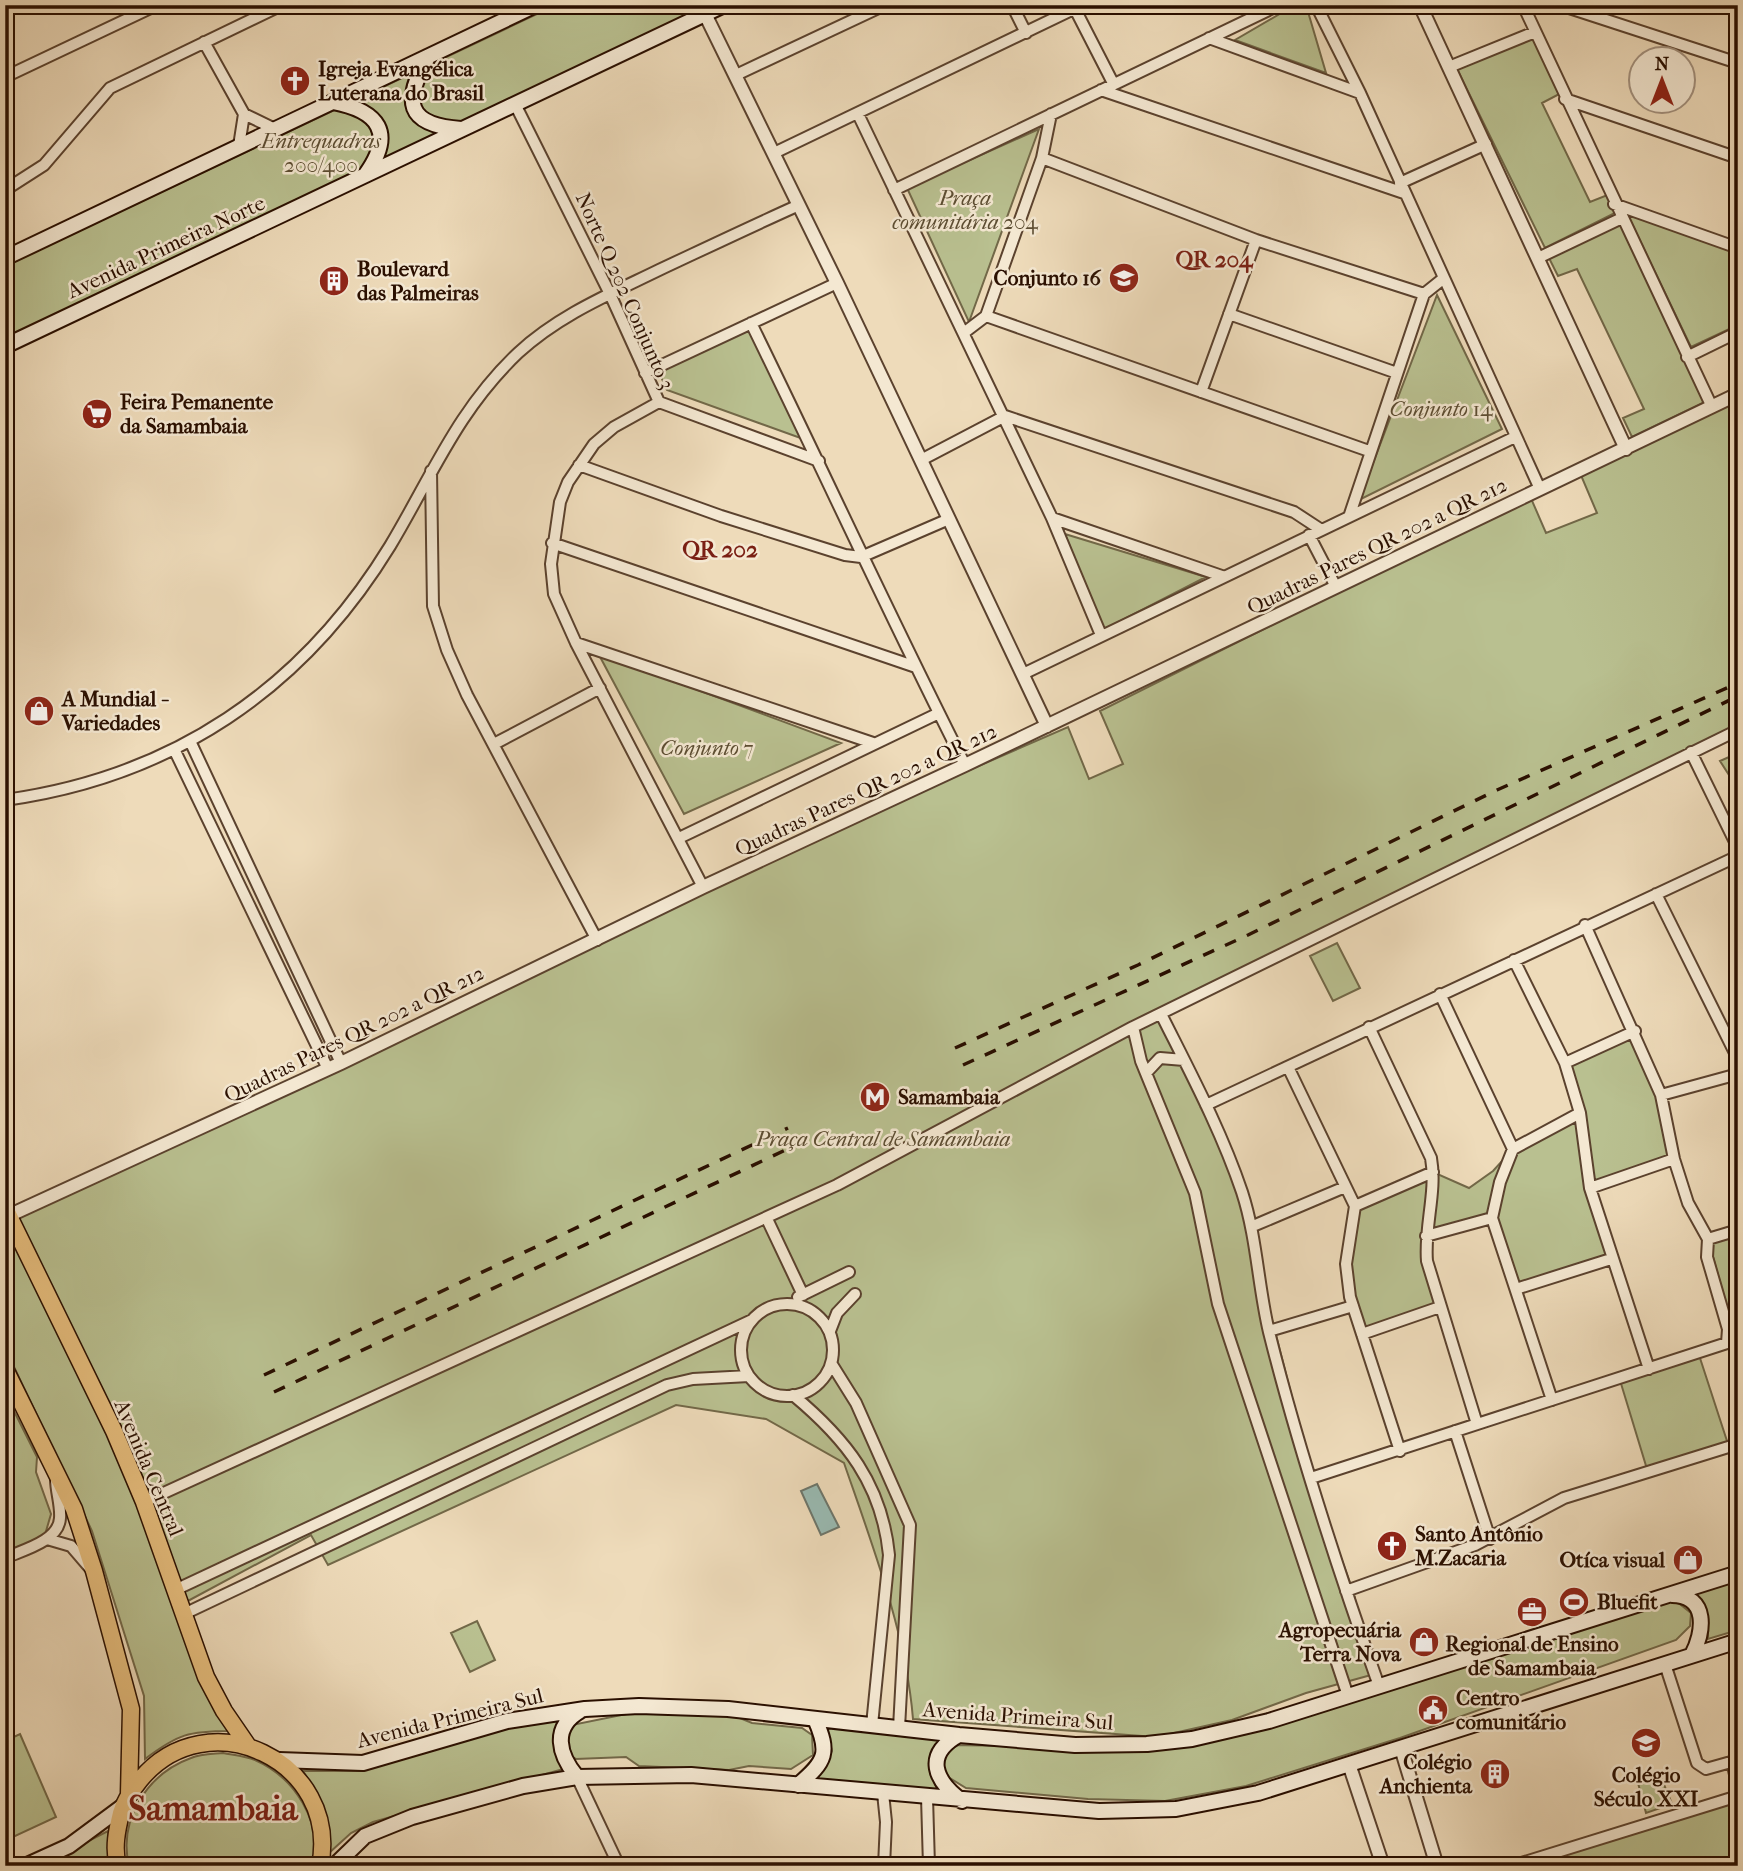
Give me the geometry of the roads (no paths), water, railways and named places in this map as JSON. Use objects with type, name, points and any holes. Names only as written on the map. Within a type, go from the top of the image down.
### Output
[{"type":"main road","points":[[5,258],[536,5]]},
{"type":"main road","name":"Avenida Primeira Norte","points":[[5,346],[724,5]]},
{"type":"main road","points":[[428,57],[412,88],[414,108],[428,124],[463,130]]},
{"type":"main road","points":[[333,102],[353,106],[368,114],[379,128],[380,151],[365,176]]},
{"type":"main road","name":"Avenida Central","points":[[7,1212],[114,1431],[144,1502],[206,1676],[224,1712],[248,1746]]},
{"type":"main road","points":[[5,1369],[74,1509],[94,1571],[131,1709],[126,1800],[116,1833],[118,1866]]},
{"type":"main road","name":"Avenida Primeira Sul","points":[[279,1760],[363,1763],[507,1721],[585,1709],[639,1706],[728,1709],[1075,1745],[1147,1744],[1233,1730],[1738,1573]]},
{"type":"main road","points":[[1672,1595],[1686,1598],[1700,1615],[1702,1632],[1692,1655]]},
{"type":"main road","points":[[334,1866],[365,1836],[412,1818],[523,1786],[577,1777],[691,1775],[1099,1811],[1176,1809],[1258,1793],[1738,1641]]},
{"type":"main road","points":[[577,1777],[561,1754],[559,1744],[564,1726],[570,1717],[585,1709]]},
{"type":"main road","points":[[798,1785],[819,1765],[825,1754],[823,1737],[815,1718]]},
{"type":"main road","points":[[959,1735],[940,1751],[937,1771],[944,1786],[962,1801]]},
{"type":"main road","points":[[25,1866],[69,1846],[126,1800],[150,1768],[180,1749],[214,1742],[248,1746],[279,1760],[304,1784],[319,1815],[324,1849],[320,1866]]},
{"type":"street","points":[[5,77],[157,5]]},
{"type":"street","points":[[5,190],[44,165],[62,148],[100,96],[110,88],[282,5]]},
{"type":"street","points":[[736,75],[885,5]]},
{"type":"street","points":[[1012,5],[1026,33]]},
{"type":"street","points":[[894,190],[1279,5]]},
{"type":"street","points":[[1316,5],[1360,93],[1540,489]]},
{"type":"street","points":[[1420,5],[1626,449]]},
{"type":"street","points":[[1560,5],[1738,63]]},
{"type":"street","points":[[774,153],[1079,7],[1113,83]]},
{"type":"street","points":[[1525,7],[1565,99],[1712,407]]},
{"type":"street","points":[[705,14],[837,283],[1047,726]]},
{"type":"street","points":[[1449,68],[1535,32]]},
{"type":"street","points":[[1209,38],[1360,93]]},
{"type":"street","points":[[204,41],[244,114],[275,129]]},
{"type":"street","points":[[1101,90],[1402,188],[1486,144]]},
{"type":"street","points":[[1565,99],[1738,158]]},
{"type":"street","name":"Norte Q 202 Conjunto 3","points":[[516,104],[610,295],[659,402],[614,427],[594,444],[579,465],[560,502],[552,542],[554,594],[576,643],[703,887]]},
{"type":"street","points":[[239,146],[244,114]]},
{"type":"street","points":[[858,114],[1005,416],[1101,635]]},
{"type":"street","points":[[965,332],[986,316],[1042,158],[1051,114]]},
{"type":"street","points":[[1042,158],[1256,240],[1424,295]]},
{"type":"street","points":[[1615,204],[1738,248]]},
{"type":"street","points":[[5,800],[38,795],[107,777],[190,741],[247,707],[296,663],[371,576],[472,403],[519,353],[565,317],[799,205]]},
{"type":"street","points":[[1538,258],[1622,218]]},
{"type":"street","points":[[1201,392],[1256,240]]},
{"type":"street","points":[[1350,514],[1369,451],[1424,295],[1444,278]]},
{"type":"street","points":[[646,373],[837,283]]},
{"type":"street","points":[[1229,314],[1397,373]]},
{"type":"street","points":[[986,316],[1369,451]]},
{"type":"street","points":[[751,323],[819,461],[861,557],[965,765]]},
{"type":"street","points":[[1687,357],[1738,332]]},
{"type":"street","name":"Quadras Pares QR 202 a QR 212","points":[[7,1212],[341,1063],[703,887],[1047,726],[1738,394]]},
{"type":"street","points":[[659,402],[819,461]]},
{"type":"street","points":[[921,460],[1005,416],[1294,512],[1320,528]]},
{"type":"street","points":[[1023,674],[1320,528],[1516,437]]},
{"type":"street","points":[[579,465],[721,516],[861,557],[949,519]]},
{"type":"street","points":[[431,470],[433,606],[447,650],[597,940]]},
{"type":"street","points":[[1052,518],[1222,576]]},
{"type":"street","points":[[1309,535],[1336,587]]},
{"type":"street","points":[[552,542],[916,667]]},
{"type":"street","points":[[576,643],[873,743]]},
{"type":"street","points":[[494,744],[600,688]]},
{"type":"street","points":[[679,838],[939,713]]},
{"type":"street","points":[[144,1502],[767,1219],[837,1185],[1133,1027],[1738,730]]},
{"type":"street","points":[[190,741],[341,1063]]},
{"type":"street","points":[[174,749],[328,1069]]},
{"type":"street","points":[[1690,752],[1738,848]]},
{"type":"street","points":[[1206,1105],[1738,856]]},
{"type":"street","points":[[1656,894],[1738,1059]]},
{"type":"street","points":[[1311,1478],[1727,1343],[1728,1329],[1707,1257],[1708,1239],[1688,1203],[1674,1158],[1661,1095],[1586,925]]},
{"type":"street","points":[[1514,960],[1565,1063],[1580,1113],[1590,1188],[1649,1369]]},
{"type":"street","points":[[1440,994],[1513,1149]]},
{"type":"street","points":[[1161,1014],[1230,1160],[1253,1226],[1269,1331],[1346,1591],[1379,1686]]},
{"type":"street","points":[[1133,1027],[1146,1073],[1195,1193],[1218,1304],[1348,1696]]},
{"type":"street","points":[[1369,1027],[1426,1146],[1433,1172],[1426,1236],[1427,1261],[1477,1424]]},
{"type":"street","points":[[1565,1063],[1635,1031]]},
{"type":"street","points":[[1146,1073],[1160,1058],[1184,1060]]},
{"type":"street","points":[[1288,1067],[1355,1206],[1346,1264],[1353,1306],[1400,1451]]},
{"type":"street","points":[[1661,1095],[1738,1074]]},
{"type":"street","points":[[1552,1400],[1492,1217],[1500,1182],[1513,1149],[1580,1113]]},
{"type":"street","points":[[1590,1188],[1674,1158]]},
{"type":"street","points":[[1355,1206],[1433,1172]]},
{"type":"street","points":[[1253,1226],[1345,1187]]},
{"type":"street","points":[[1426,1236],[1492,1217]]},
{"type":"street","points":[[767,1219],[803,1295]]},
{"type":"street","points":[[1708,1239],[1738,1230]]},
{"type":"street","points":[[1516,1289],[1611,1259]]},
{"type":"street","points":[[175,1590],[849,1272]]},
{"type":"street","points":[[830,1331],[837,1313],[855,1294]]},
{"type":"street","points":[[752,1320],[745,1330],[741,1349],[749,1376],[772,1393],[793,1395],[818,1384],[831,1363],[834,1350],[830,1331],[811,1310],[783,1304]]},
{"type":"street","points":[[1269,1331],[1353,1306]]},
{"type":"street","points":[[1362,1334],[1440,1307]]},
{"type":"street","points":[[831,1363],[856,1403],[910,1525],[899,1728]]},
{"type":"street","points":[[184,1615],[667,1385],[693,1379],[749,1376]]},
{"type":"street","points":[[793,1395],[835,1431],[860,1466],[886,1529],[889,1555],[872,1725]]},
{"type":"street","points":[[1455,1432],[1490,1539]]},
{"type":"street","points":[[1346,1591],[1490,1539],[1564,1497],[1738,1444]]},
{"type":"street","points":[[5,1558],[47,1539],[58,1529],[61,1521],[56,1469]]},
{"type":"street","points":[[47,1539],[71,1546],[94,1571]]},
{"type":"street","points":[[1665,1664],[1697,1763],[1706,1769],[1735,1761],[1738,1788]]},
{"type":"street","points":[[1401,1748],[1437,1866]]},
{"type":"street","points":[[1349,1764],[1383,1866]]},
{"type":"street","points":[[577,1777],[619,1866]]},
{"type":"street","points":[[883,1793],[886,1822],[884,1866]]},
{"type":"street","points":[[1512,1866],[1738,1796]]},
{"type":"street","points":[[927,1797],[929,1866]]},
{"type":"water","points":[[817,1484],[839,1527],[821,1535],[801,1491]]},
{"type":"railway","points":[[955,1048],[1138,965],[1497,790],[1738,683]]},
{"type":"railway","points":[[963,1065],[1248,935],[1738,696]]},
{"type":"railway","points":[[264,1375],[788,1128]]},
{"type":"railway","points":[[274,1392],[796,1145]]},
{"type":"place","name":"Igreja Evangélica Luterana do Brasil","points":[[295,81]]},
{"type":"place","name":"Conjunto 16","points":[[1124,278]]},
{"type":"place","name":"Boulevard das Palmeiras","points":[[334,281]]},
{"type":"place","name":"Feira Pemanente da Samambaia","points":[[97,414]]},
{"type":"place","name":"A Mundial - Variedades","points":[[39,711]]},
{"type":"place","name":"Samambaia","points":[[875,1097]]},
{"type":"place","name":"Santo Antônio M.Zacaria","points":[[1392,1546]]},
{"type":"place","name":"Otíca visual","points":[[1688,1560]]},
{"type":"place","name":"Bluefit","points":[[1574,1602]]},
{"type":"place","name":"Regional de Ensino de Samambaia","points":[[1532,1612]]},
{"type":"place","name":"Agropecuária Terra Nova","points":[[1424,1642]]},
{"type":"place","name":"Centro comunitário","points":[[1433,1710]]},
{"type":"place","name":"Colégio Século XXI","points":[[1646,1743]]},
{"type":"place","name":"Colégio Anchienta","points":[[1495,1774]]},
{"type":"district","name":"QR 204","points":[[1214,259]]},
{"type":"district","name":"QR 202","points":[[720,549]]},
{"type":"district","name":"Samambaia","points":[[213,1808]]},
{"type":"park label","name":"Entrequadras 200/400","points":[[321,153]]},
{"type":"park label","name":"Praça comunitária 204","points":[[965,210]]},
{"type":"park label","name":"Conjunto 14","points":[[1441,409]]},
{"type":"park label","name":"Conjunto 7","points":[[707,748]]},
{"type":"park label","name":"Praça Central de Samambaia","points":[[883,1139]]}]
